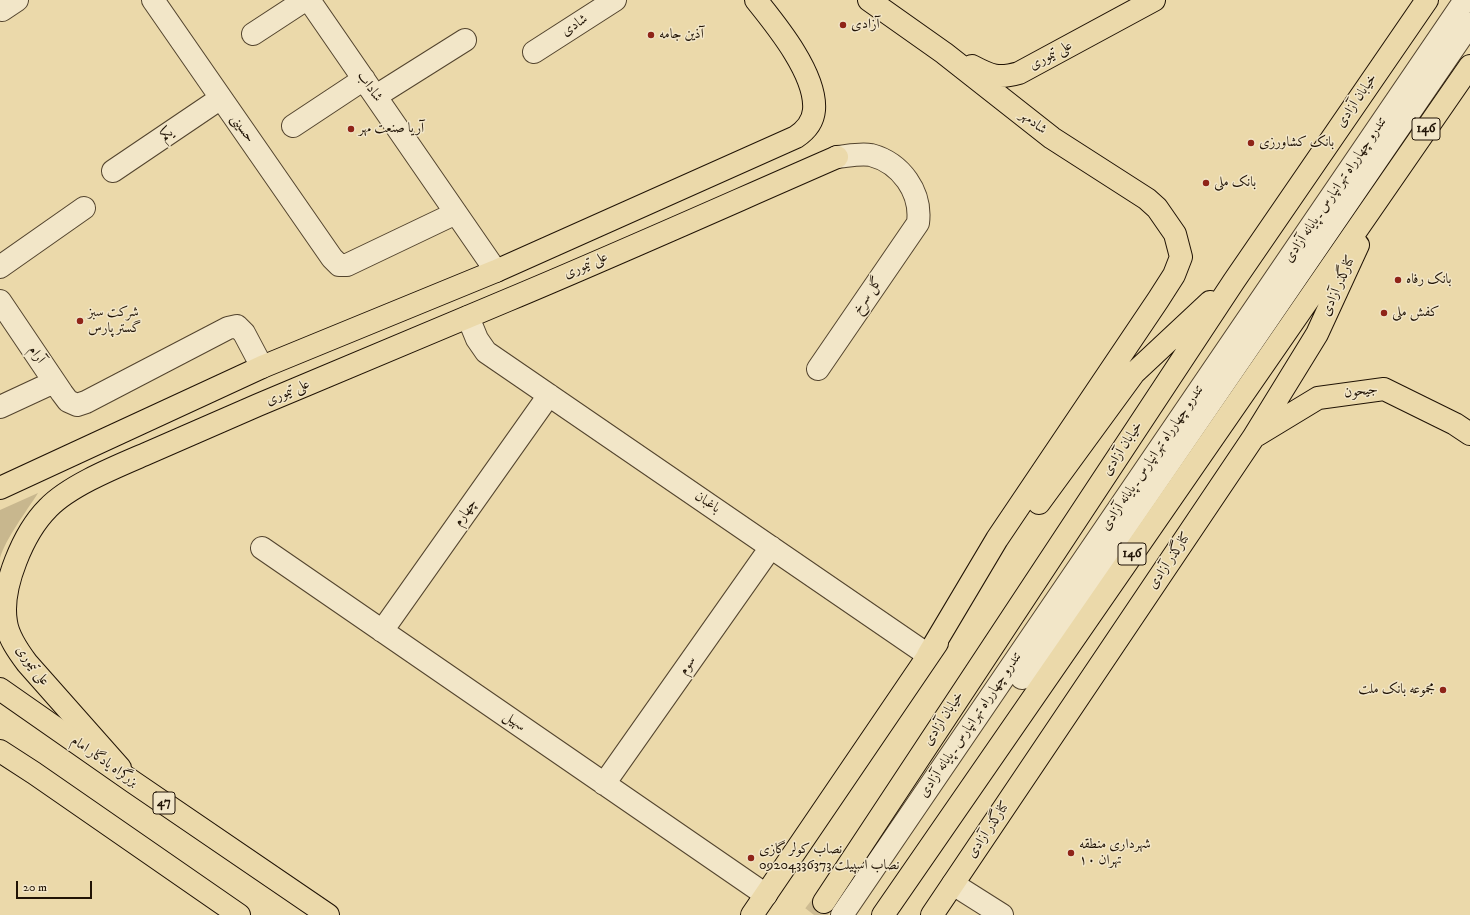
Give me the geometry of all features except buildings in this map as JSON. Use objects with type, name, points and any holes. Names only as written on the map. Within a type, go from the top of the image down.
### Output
[{"type":"main road","points":[[0,488],[262,367],[496,271],[796,138],[811,122],[814,112],[814,100],[811,87],[790,45],[756,0]]},
{"type":"main road","name":"شادمهر","points":[[869,0],[944,52],[1052,138],[1147,199],[1157,208],[1175,234],[1181,257],[1174,275],[1158,300],[997,539],[928,655]]},
{"type":"main road","name":"علی تیموری","points":[[944,52],[987,74],[998,77],[1006,77],[1019,73],[1154,0]]},
{"type":"main road","name":"خیابان آزادی","points":[[824,902],[1414,9],[1427,0]]},
{"type":"main road","name":"146","points":[[883,915],[1470,66]]},
{"type":"main road","name":"علی تیموری","points":[[133,782],[27,663],[17,650],[9,633],[6,622],[6,603],[15,561],[35,524],[48,508],[65,494],[118,466],[508,300],[837,157]]},
{"type":"main road","name":"کنارگذر آزادی","points":[[932,915],[1253,438],[1318,334],[1382,193]]},
{"type":"main road","points":[[496,271],[508,300]]},
{"type":"main road","points":[[752,915],[928,655],[1134,373],[1234,281]]},
{"type":"main road","name":"جیحون","points":[[1253,438],[1318,398],[1384,389],[1455,424],[1470,434]]},
{"type":"main road","name":"بزرگراه یادگار امام","points":[[0,689],[328,915]]},
{"type":"main road","points":[[0,751],[239,915]]},
{"type":"main road","points":[[0,759],[34,773]]},
{"type":"street","name":"حسینی","points":[[153,0],[332,258],[339,265],[347,265],[456,213]]},
{"type":"street","points":[[253,34],[305,0]]},
{"type":"street","name":"شاداب","points":[[309,0],[496,271]]},
{"type":"street","name":"شادی","points":[[534,52],[615,0]]},
{"type":"street","name":"تندرو چهارراه تهرانپارس ـ پایانه آزادی","points":[[842,915],[1465,0]]},
{"type":"street","points":[[859,915],[1470,24]]},
{"type":"street","points":[[293,126],[465,40]]},
{"type":"street","name":"یکم","points":[[113,171],[221,98]]},
{"type":"street","name":"گل سرخ","points":[[818,368],[918,222],[920,212],[913,189],[906,178],[890,162],[870,155],[858,154],[837,157]]},
{"type":"street","points":[[0,267],[84,208]]},
{"type":"street","name":"آرام","points":[[0,300],[54,382],[68,401],[77,405],[86,402],[228,328],[237,326],[244,333],[262,367]]},
{"type":"street","name":"باغبان","points":[[468,317],[477,339],[486,352],[928,655]]},
{"type":"street","points":[[0,407],[54,382]]},
{"type":"street","name":"چهارم","points":[[382,631],[549,395]]},
{"type":"street","name":"سهیل","points":[[262,548],[766,895]]},
{"type":"street","name":"سوم","points":[[604,784],[771,548]]},
{"type":"street","points":[[953,884],[1002,915]]},
{"type":"shaded area","points":[[38,493],[11,534],[0,558],[0,510]]},
{"type":"tunnel","points":[[814,915],[824,902]]},
{"type":"place","name":"آزادی","points":[[843,25]]},
{"type":"place","name":"آذین جامه","points":[[651,35]]},
{"type":"place","name":"آریا صنعت مهر","points":[[351,129]]},
{"type":"place","name":"بانک کشاورزی","points":[[1251,143]]},
{"type":"place","name":"بانک ملی","points":[[1206,183]]},
{"type":"place","name":"بانک رفاه","points":[[1398,280]]},
{"type":"place","name":"کفش ملی","points":[[1384,313]]},
{"type":"place","name":"شرکت سبز گستر پارس","points":[[80,321]]},
{"type":"place","name":"مجموعه بانک ملت","points":[[1443,690]]},
{"type":"place","name":"شهرداری منطقه ۱۰ تهران","points":[[1071,853]]},
{"type":"place","name":"نصاب کولر گازی 09204336373 نصاب اسپیلت","points":[[751,858]]}]
